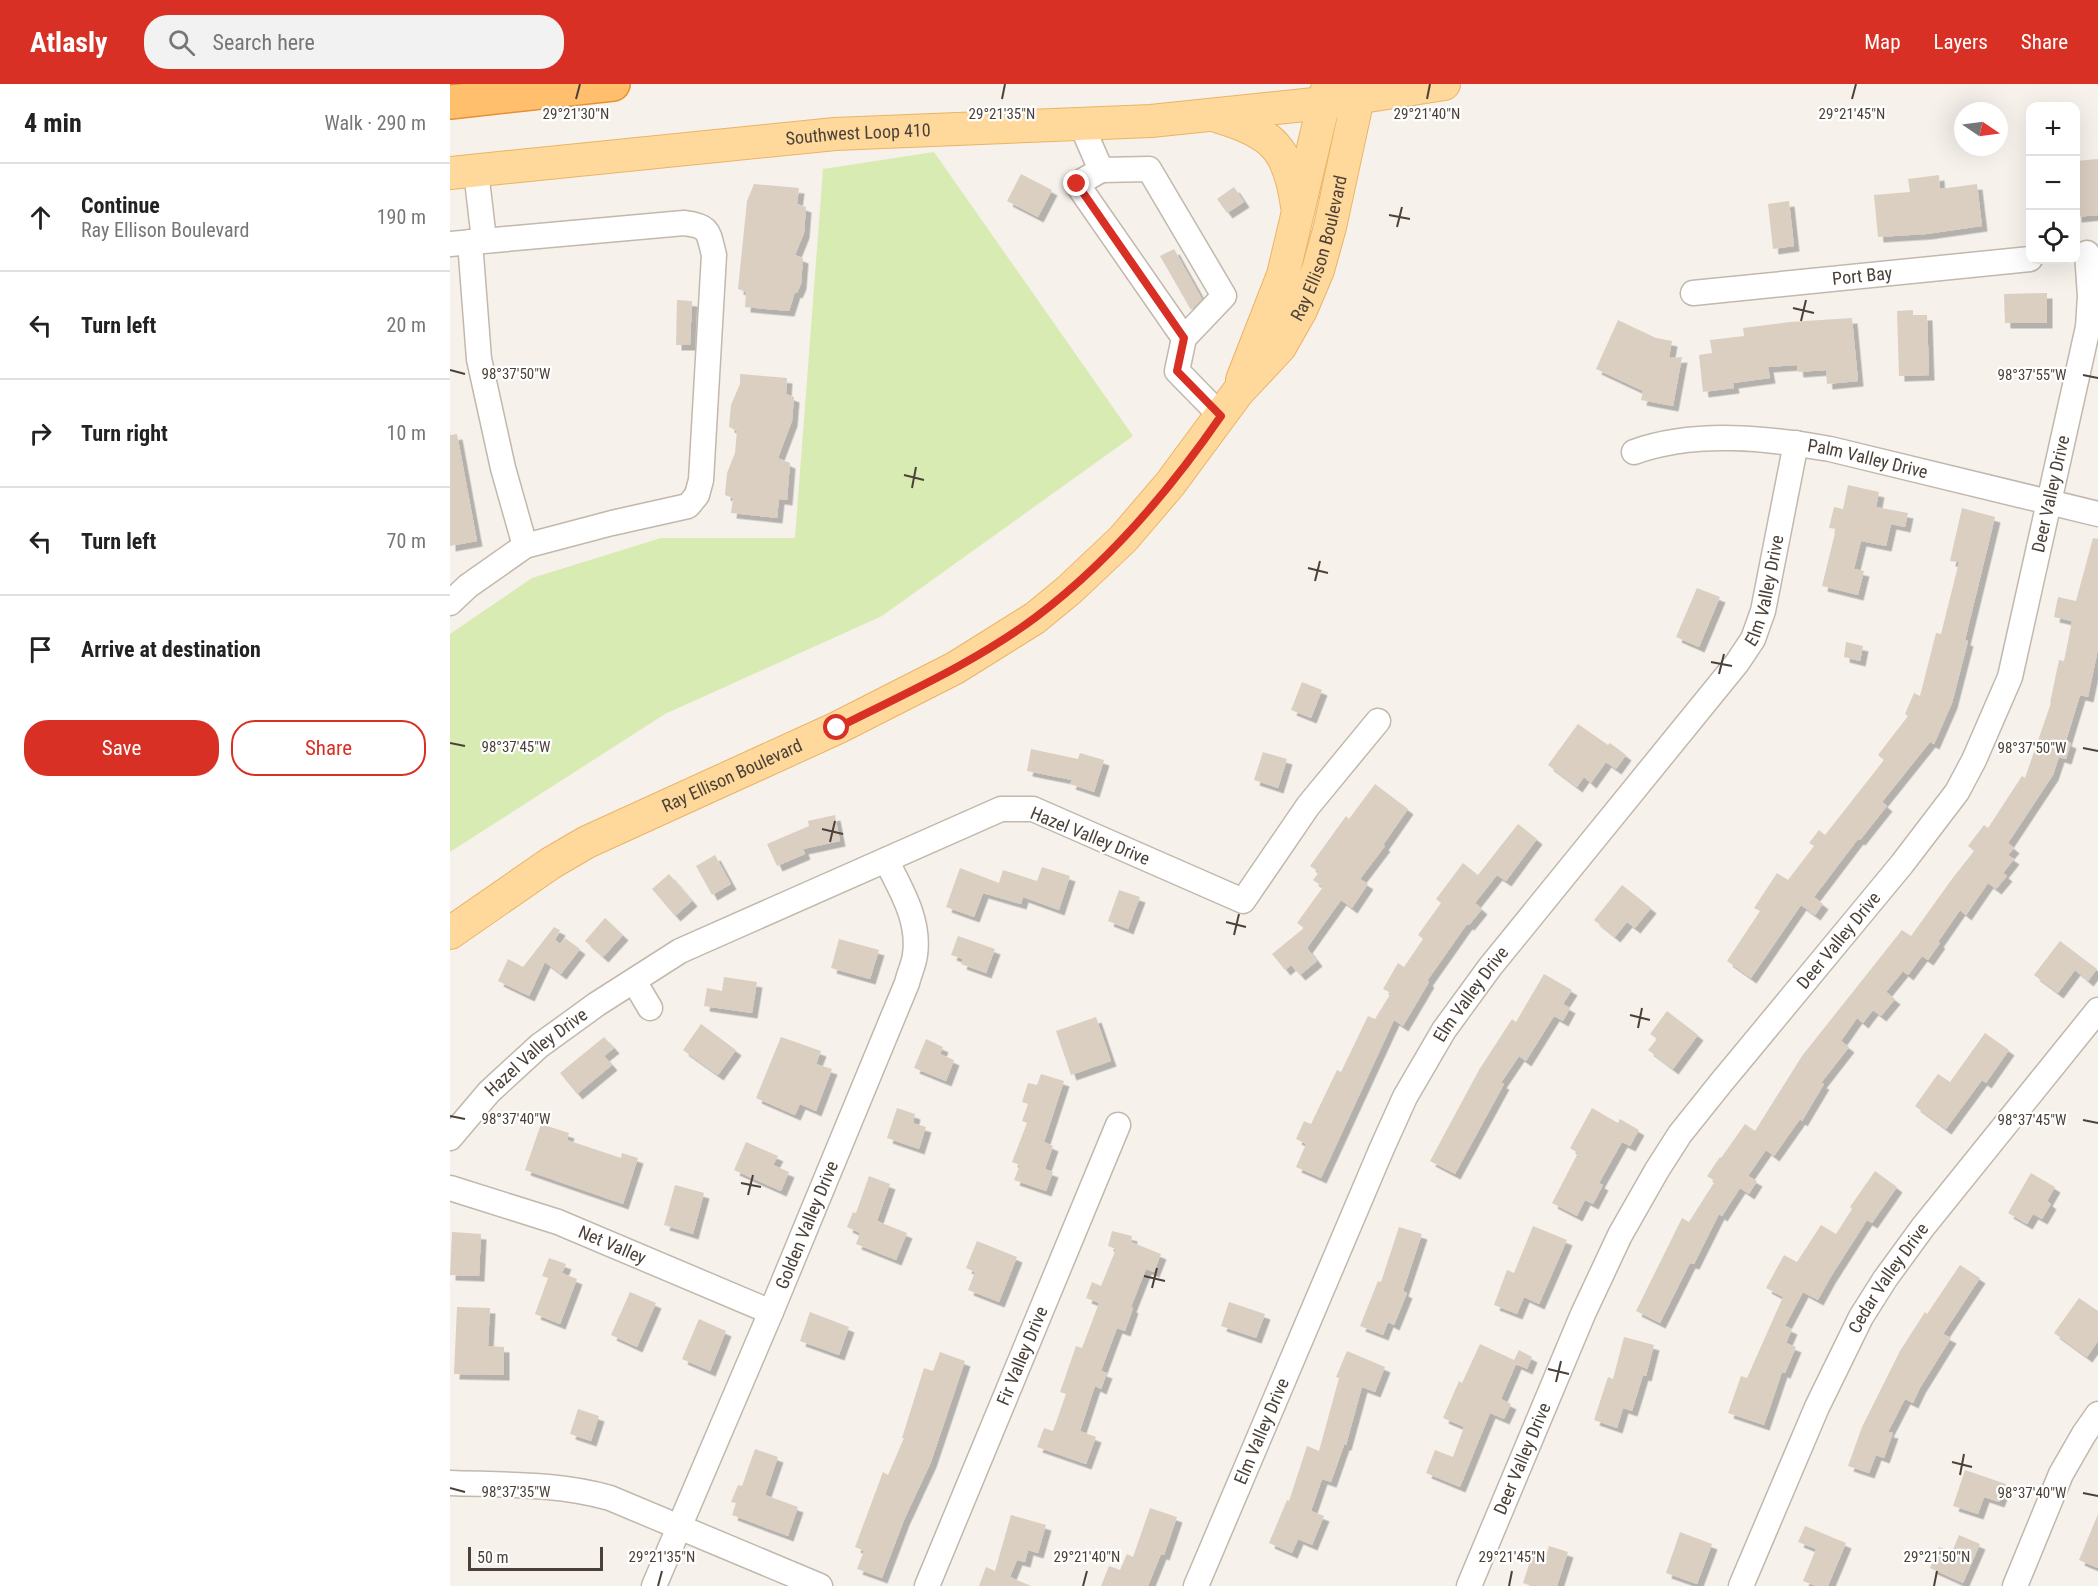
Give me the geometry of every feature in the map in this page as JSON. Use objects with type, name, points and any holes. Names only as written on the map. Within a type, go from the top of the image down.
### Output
[{"type":"highway","points":[[450,102],[607,85]]},
{"type":"highway","points":[[450,121],[527,110],[607,85]]},
{"type":"main road","name":"Southwest Loop 410","points":[[463,172],[835,134],[1150,121],[1212,115],[1326,94],[1444,84]]},
{"type":"main road","name":"Ray Ellison Boulevard","points":[[450,933],[551,863],[587,842],[837,728],[955,668],[1035,618],[1069,590],[1123,539],[1151,508],[1229,404],[1280,347],[1318,270],[1330,227],[1360,91]]},
{"type":"main road","name":"Ray Ellison Boulevard","points":[[1229,404],[1283,275],[1326,94]]},
{"type":"main road","points":[[1212,115],[1248,126],[1263,134],[1274,145],[1285,159],[1294,182],[1298,215]]},
{"type":"street","points":[[1081,124],[1101,170]]},
{"type":"street","points":[[1184,338],[1077,184],[1101,170],[1149,169],[1224,296],[1184,338],[1177,371],[1229,404]]},
{"type":"street","points":[[463,172],[479,359],[503,468],[525,546]]},
{"type":"street","points":[[450,603],[468,586],[525,546],[687,506],[697,495],[701,480],[714,255],[708,234],[700,225],[684,223],[468,242]]},
{"type":"street","name":"Deer Valley Drive","points":[[1469,1586],[1583,1314],[1620,1235],[1657,1170],[1680,1134],[1957,792],[1974,760],[2010,677],[2088,327],[2090,296],[2087,253]]},
{"type":"street","name":"Port Bay","points":[[1693,293],[2026,260]]},
{"type":"street","name":"Palm Valley Drive","points":[[1634,452],[1645,448],[1709,439],[1796,443],[1830,449],[2098,513]]},
{"type":"street","name":"Elm Valley Drive","points":[[1196,1586],[1382,1148],[1405,1097],[1439,1039],[1490,967],[1737,663],[1753,639],[1768,586],[1796,443]]},
{"type":"street","name":"Hazel Valley Drive","points":[[450,1138],[489,1092],[539,1046],[597,1004],[680,951],[1001,809],[1033,809],[1243,901],[1308,806],[1378,721]]},
{"type":"street","name":"Golden Valley Drive","points":[[654,1586],[771,1312],[907,983],[915,957],[916,931],[908,904],[886,860]]},
{"type":"street","points":[[634,981],[650,1008]]},
{"type":"street","name":"Cedar Valley Drive","points":[[1741,1586],[1817,1407],[1861,1317],[1923,1227],[2098,1010]]},
{"type":"street","name":"Fir Valley Drive","points":[[927,1586],[1118,1125]]},
{"type":"street","name":"Net Valley","points":[[450,1188],[558,1222],[771,1312]]},
{"type":"street","points":[[2015,1586],[2061,1474],[2098,1414]]},
{"type":"street","points":[[450,1483],[554,1486],[584,1490],[610,1498],[820,1586]]},
{"type":"green space","points":[[934,152],[1133,436],[882,616],[665,714],[450,852],[450,634],[532,578],[661,538],[795,538],[823,169]]},
{"type":"building","points":[[2098,159],[2098,215],[2080,217],[2080,161]]},
{"type":"building","points":[[1021,174],[1052,190],[1038,217],[1007,201]]},
{"type":"building","points":[[1939,175],[1940,189],[1977,184],[1982,226],[1926,234],[1878,237],[1874,195],[1910,192],[1908,179]]},
{"type":"building","points":[[754,184],[799,188],[797,204],[806,207],[804,233],[795,255],[803,258],[801,284],[797,293],[795,292],[789,311],[745,307],[746,292],[738,289],[747,201]]},
{"type":"building","points":[[1234,187],[1244,202],[1227,213],[1217,199]]},
{"type":"building","points":[[1789,201],[1794,246],[1773,249],[1768,204]]},
{"type":"building","points":[[1174,249],[1202,299],[1191,310],[1160,256]]},
{"type":"building","points":[[2047,293],[2047,323],[2005,323],[2004,294]]},
{"type":"building","points":[[677,300],[692,301],[690,345],[676,345]]},
{"type":"building","points":[[1913,310],[1913,315],[1927,315],[1929,375],[1899,376],[1897,311]]},
{"type":"building","points":[[1852,318],[1858,381],[1827,384],[1826,370],[1798,372],[1797,365],[1768,367],[1770,378],[1733,383],[1734,388],[1703,392],[1699,355],[1712,353],[1710,340],[1744,336],[1743,328]]},
{"type":"building","points":[[1618,320],[1656,338],[1672,341],[1669,358],[1682,357],[1673,406],[1641,400],[1643,391],[1596,369]]},
{"type":"building","points":[[740,374],[787,378],[786,394],[794,397],[792,421],[778,458],[790,463],[787,500],[779,499],[777,518],[731,513],[733,498],[725,495],[727,473],[735,453],[737,431],[729,427],[731,405],[740,384]]},
{"type":"building","points":[[457,434],[477,541],[450,546],[450,435]]},
{"type":"building","points":[[1848,485],[1879,492],[1876,507],[1908,513],[1905,527],[1891,524],[1886,546],[1861,541],[1854,569],[1864,571],[1858,595],[1822,586],[1836,529],[1829,528],[1834,507],[1843,509]]},
{"type":"building","points":[[1962,508],[1995,517],[1952,703],[1934,744],[1930,742],[1882,802],[1887,806],[1860,840],[1858,839],[1814,897],[1823,904],[1815,915],[1801,905],[1751,978],[1727,961],[1760,911],[1754,908],[1777,873],[1788,880],[1814,846],[1809,843],[1819,830],[1825,835],[1884,760],[1878,755],[1908,716],[1905,714],[1914,693],[1920,696],[1936,633],[1941,634],[1959,562],[1950,561]]},
{"type":"building","points":[[2093,538],[2098,539],[2098,649],[2088,697],[2080,695],[2066,741],[2071,743],[2066,759],[2059,757],[2053,775],[2008,843],[2014,848],[2008,855],[2014,859],[2003,873],[2007,876],[1996,889],[1988,883],[1966,915],[1960,910],[1928,960],[1922,956],[1908,975],[1903,971],[1886,992],[1895,999],[1881,1016],[1873,1010],[1863,1023],[1857,1018],[1841,1041],[1849,1047],[1821,1083],[1824,1084],[1802,1121],[1800,1119],[1774,1156],[1766,1150],[1748,1176],[1757,1181],[1749,1194],[1740,1188],[1722,1216],[1719,1214],[1694,1264],[1690,1263],[1660,1323],[1636,1311],[1682,1218],[1689,1222],[1715,1181],[1707,1176],[1720,1157],[1745,1124],[1755,1131],[1802,1056],[1902,930],[1911,936],[1974,851],[1968,846],[1984,825],[1988,828],[2022,776],[2025,778],[2051,703],[2059,660],[2064,661],[2072,621],[2054,617],[2058,597],[2076,601]]},
{"type":"building","points":[[1697,588],[1720,597],[1699,647],[1676,637]]},
{"type":"building","points":[[1846,642],[1863,646],[1860,661],[1844,657]]},
{"type":"building","points":[[1302,682],[1322,690],[1311,718],[1291,710]]},
{"type":"building","points":[[1578,724],[1626,755],[1616,769],[1606,762],[1591,783],[1584,777],[1577,787],[1548,765]]},
{"type":"building","points":[[1031,749],[1078,759],[1080,753],[1104,760],[1094,792],[1070,784],[1072,780],[1027,771]]},
{"type":"building","points":[[1263,752],[1287,759],[1278,788],[1254,780]]},
{"type":"building","points":[[1375,784],[1408,809],[1383,845],[1385,846],[1360,879],[1368,884],[1352,908],[1341,900],[1307,948],[1317,961],[1300,975],[1291,965],[1285,970],[1272,954],[1304,928],[1297,923],[1323,887],[1313,880],[1319,872],[1310,866],[1346,816],[1349,819]]},
{"type":"building","points":[[835,815],[840,841],[803,849],[805,854],[777,866],[767,844],[809,826],[808,821]]},
{"type":"building","points":[[1518,824],[1537,839],[1506,881],[1497,875],[1475,903],[1482,909],[1469,925],[1467,924],[1427,981],[1429,982],[1403,1026],[1394,1020],[1321,1178],[1296,1167],[1306,1144],[1296,1139],[1304,1121],[1311,1124],[1337,1070],[1341,1072],[1368,1016],[1375,1019],[1391,993],[1383,989],[1398,963],[1404,967],[1423,939],[1418,935],[1441,903],[1436,899],[1463,863],[1478,875]]},
{"type":"building","points":[[715,855],[731,884],[712,895],[696,866]]},
{"type":"building","points":[[1042,867],[1070,876],[1059,910],[1023,897],[1021,904],[983,893],[974,917],[946,907],[960,868],[999,883],[1003,870],[1037,881]]},
{"type":"building","points":[[669,874],[692,901],[675,916],[652,889]]},
{"type":"building","points":[[1622,885],[1651,908],[1635,928],[1627,922],[1615,937],[1594,920]]},
{"type":"building","points":[[1119,890],[1140,897],[1128,929],[1108,921]]},
{"type":"building","points":[[605,918],[623,935],[603,957],[585,941]]},
{"type":"building","points":[[554,927],[560,930],[555,940],[560,944],[565,938],[580,949],[561,974],[545,962],[529,996],[498,981],[508,959],[523,967]]},
{"type":"building","points":[[958,936],[995,949],[986,973],[961,964],[963,959],[951,955]]},
{"type":"building","points":[[839,939],[879,950],[870,979],[831,968]]},
{"type":"building","points":[[2060,941],[2097,969],[2088,981],[2075,970],[2058,993],[2034,975]]},
{"type":"building","points":[[1544,974],[1572,990],[1563,1004],[1570,1008],[1563,1021],[1554,1016],[1526,1061],[1519,1056],[1501,1083],[1504,1084],[1455,1174],[1430,1161],[1479,1070],[1512,1019],[1516,1022]]},
{"type":"building","points":[[724,977],[757,982],[752,1013],[704,1006],[707,988],[722,991]]},
{"type":"building","points":[[1667,1011],[1698,1035],[1673,1069],[1648,1050],[1657,1039],[1650,1034]]},
{"type":"building","points":[[1096,1017],[1111,1061],[1071,1075],[1056,1031]]},
{"type":"building","points":[[701,1024],[736,1050],[718,1075],[683,1050]]},
{"type":"building","points":[[1985,1033],[2009,1050],[1986,1083],[1982,1080],[1946,1129],[1915,1106],[1938,1074],[1950,1082]]},
{"type":"building","points":[[604,1037],[614,1048],[604,1056],[612,1065],[577,1094],[560,1073]]},
{"type":"building","points":[[781,1037],[821,1051],[816,1064],[832,1069],[816,1111],[800,1104],[795,1115],[756,1098]]},
{"type":"building","points":[[926,1039],[943,1047],[940,1054],[954,1060],[946,1081],[914,1068]]},
{"type":"building","points":[[1041,1074],[1064,1081],[1044,1142],[1053,1146],[1045,1169],[1053,1172],[1046,1191],[1014,1180],[1020,1165],[1012,1162],[1027,1123],[1022,1121],[1028,1104],[1022,1102],[1028,1083],[1037,1085]]},
{"type":"building","points":[[897,1108],[915,1114],[913,1123],[926,1127],[919,1149],[887,1138]]},
{"type":"building","points":[[1592,1108],[1618,1123],[1620,1119],[1639,1130],[1630,1146],[1622,1142],[1599,1183],[1603,1185],[1593,1204],[1585,1200],[1577,1216],[1552,1203],[1578,1153],[1570,1148]]},
{"type":"building","points":[[541,1124],[569,1133],[567,1140],[621,1158],[622,1153],[638,1158],[623,1204],[525,1170]]},
{"type":"building","points":[[746,1142],[778,1156],[773,1165],[789,1172],[781,1191],[734,1170]]},
{"type":"building","points":[[1875,1171],[1897,1187],[1872,1223],[1867,1220],[1818,1300],[1803,1292],[1785,1326],[1792,1329],[1786,1343],[1796,1347],[1785,1373],[1782,1372],[1764,1425],[1728,1413],[1741,1376],[1747,1378],[1783,1297],[1766,1288],[1784,1255],[1797,1262],[1821,1225],[1836,1234],[1852,1209],[1850,1207]]},
{"type":"building","points":[[2031,1173],[2055,1187],[2047,1201],[2051,1204],[2042,1219],[2033,1214],[2027,1224],[2008,1213]]},
{"type":"building","points":[[869,1176],[890,1184],[877,1221],[907,1233],[896,1260],[856,1244],[860,1233],[847,1227],[853,1212],[856,1213]]},
{"type":"building","points":[[675,1185],[704,1193],[693,1234],[664,1225]]},
{"type":"building","points":[[1533,1226],[1567,1240],[1539,1304],[1524,1297],[1517,1314],[1494,1305],[1507,1270],[1514,1273]]},
{"type":"building","points":[[1399,1227],[1422,1234],[1403,1291],[1407,1293],[1394,1325],[1388,1322],[1383,1335],[1360,1326],[1378,1281],[1381,1282]]},
{"type":"building","points":[[1112,1231],[1132,1236],[1131,1242],[1161,1254],[1154,1272],[1146,1269],[1131,1307],[1133,1308],[1125,1331],[1117,1328],[1101,1371],[1107,1373],[1101,1389],[1095,1386],[1080,1431],[1096,1437],[1086,1464],[1037,1447],[1044,1428],[1053,1431],[1066,1394],[1060,1392],[1076,1346],[1082,1348],[1099,1303],[1086,1298],[1092,1282],[1101,1286],[1116,1249],[1108,1246]]},
{"type":"building","points":[[452,1232],[481,1234],[479,1276],[450,1275]]},
{"type":"building","points":[[977,1241],[1017,1257],[999,1302],[968,1290],[975,1272],[966,1268]]},
{"type":"building","points":[[549,1258],[566,1264],[562,1273],[577,1279],[560,1324],[535,1314],[548,1278],[542,1276]]},
{"type":"building","points":[[1960,1265],[1980,1278],[1943,1334],[1951,1338],[1913,1403],[1905,1399],[1888,1432],[1893,1433],[1884,1458],[1876,1455],[1869,1473],[1848,1466],[1862,1427],[1900,1351],[1925,1312],[1927,1314]]},
{"type":"building","points":[[630,1292],[656,1303],[637,1347],[611,1335]]},
{"type":"building","points":[[2079,1298],[2098,1311],[2098,1341],[2087,1357],[2054,1333]]},
{"type":"building","points":[[1229,1302],[1265,1314],[1256,1338],[1221,1326]]},
{"type":"building","points":[[457,1307],[490,1308],[488,1346],[504,1347],[504,1375],[454,1374]]},
{"type":"building","points":[[810,1312],[849,1327],[839,1355],[800,1341]]},
{"type":"building","points":[[699,1319],[726,1331],[710,1371],[682,1359]]},
{"type":"building","points":[[1624,1337],[1654,1345],[1646,1376],[1643,1375],[1632,1411],[1623,1408],[1617,1428],[1594,1420],[1608,1377],[1613,1379]]},
{"type":"building","points":[[1480,1344],[1514,1360],[1519,1350],[1532,1357],[1527,1369],[1516,1364],[1501,1399],[1511,1404],[1504,1419],[1490,1413],[1460,1487],[1426,1473],[1435,1450],[1453,1457],[1464,1427],[1443,1418],[1459,1381],[1462,1383]]},
{"type":"building","points":[[1347,1351],[1385,1367],[1375,1392],[1362,1387],[1346,1445],[1344,1445],[1331,1482],[1322,1479],[1311,1511],[1324,1516],[1312,1545],[1298,1539],[1292,1553],[1269,1543],[1287,1500],[1289,1501],[1307,1446],[1319,1451],[1339,1378],[1336,1377]]},
{"type":"building","points":[[940,1352],[965,1361],[931,1462],[904,1520],[882,1578],[857,1569],[864,1551],[855,1547],[883,1472],[888,1475],[904,1438],[902,1438],[924,1368],[933,1371]]},
{"type":"building","points":[[578,1409],[599,1416],[591,1441],[570,1434]]},
{"type":"building","points":[[755,1449],[778,1457],[765,1495],[798,1507],[788,1536],[732,1515],[736,1503],[731,1502],[738,1485],[742,1486]]},
{"type":"building","points":[[1965,1470],[2006,1484],[1999,1502],[1984,1497],[1978,1514],[1953,1506]]},
{"type":"building","points":[[1150,1508],[1177,1517],[1164,1555],[1161,1554],[1148,1586],[1101,1586],[1109,1566],[1120,1570],[1127,1554],[1133,1557]]},
{"type":"building","points":[[2098,1514],[2098,1568],[2079,1560]]},
{"type":"building","points":[[1011,1515],[1046,1525],[1038,1553],[1028,1550],[1025,1562],[1017,1560],[1010,1577],[1031,1586],[979,1586],[986,1567],[995,1571]]},
{"type":"building","points":[[1805,1526],[1846,1543],[1828,1586],[1816,1586],[1803,1581],[1816,1549],[1798,1542]]},
{"type":"building","points":[[1680,1532],[1712,1544],[1697,1584],[1666,1573]]},
{"type":"building","points":[[1959,1535],[1980,1544],[1963,1583],[1930,1568],[1939,1547],[1952,1552]]},
{"type":"building","points":[[1549,1546],[1568,1552],[1557,1586],[1532,1586],[1523,1583],[1532,1555],[1545,1560]]},
{"type":"route","points":[[837,728],[955,668],[1035,618],[1069,590],[1123,539],[1151,508],[1221,416],[1177,371],[1184,338],[1077,184]]}]
